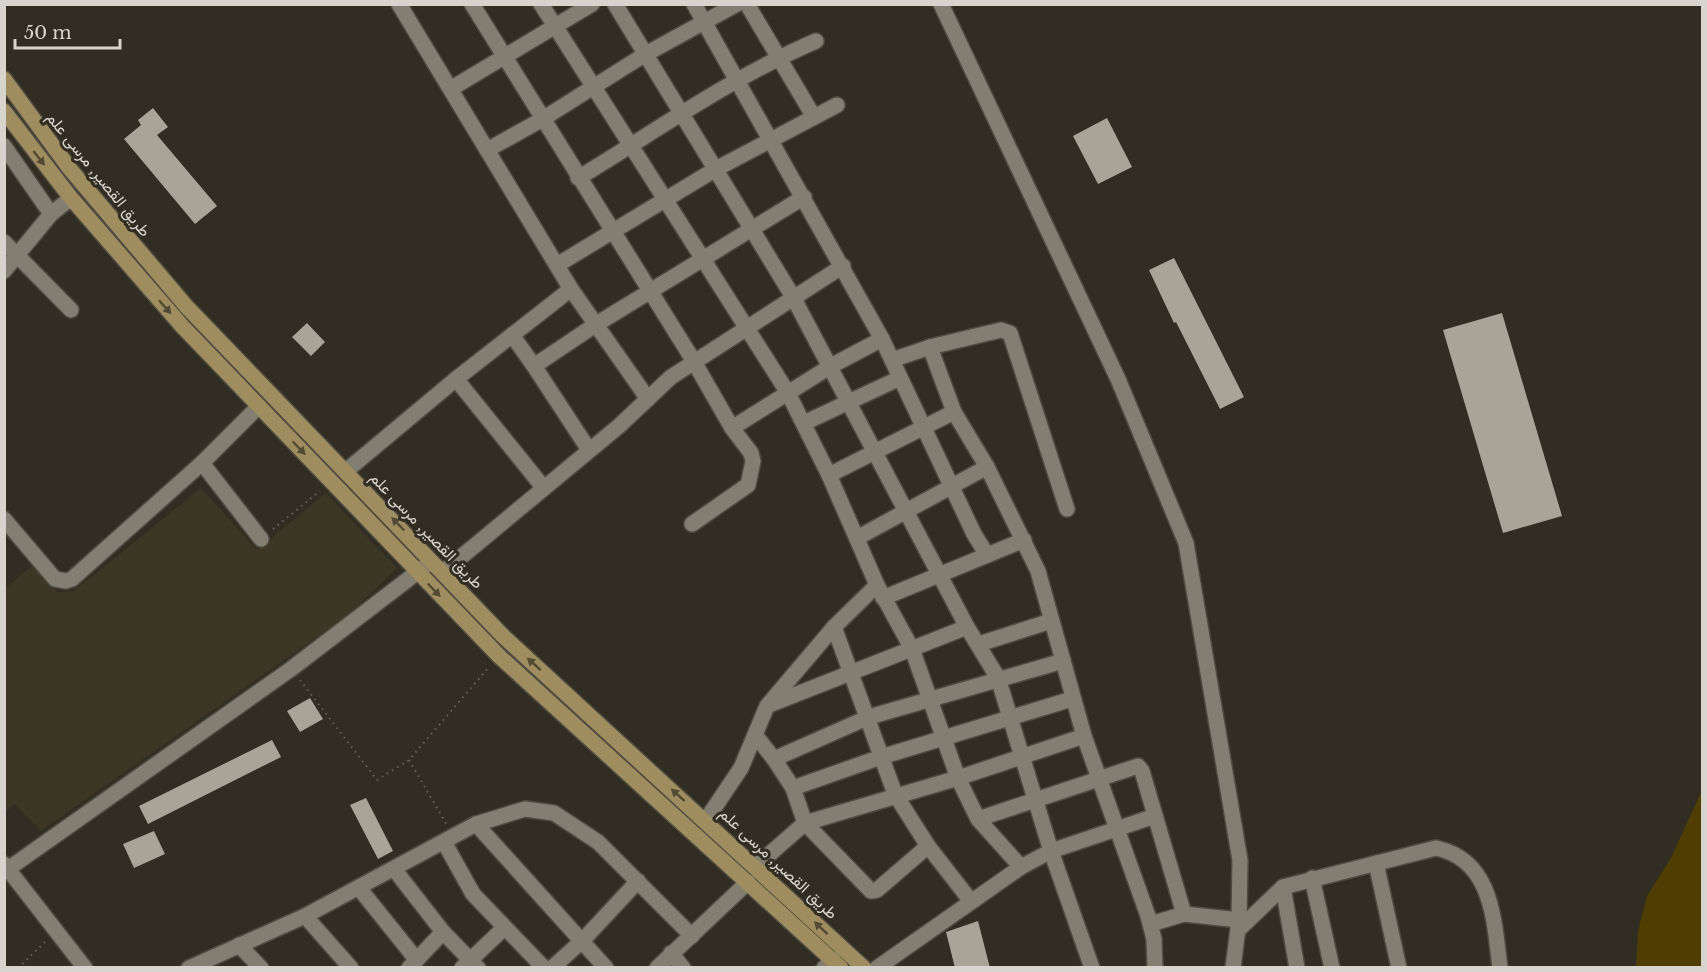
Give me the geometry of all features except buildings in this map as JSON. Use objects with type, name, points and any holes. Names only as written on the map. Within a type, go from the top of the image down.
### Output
[{"type":"main road","name":"طريق القصير, مرسى علم","points":[[4,79],[63,160],[113,223],[186,306],[503,636],[706,820],[864,968]]},
{"type":"main road","name":"طريق القصير, مرسى علم","points":[[4,111],[71,198],[153,295],[418,573],[499,656],[748,882],[833,965]]},
{"type":"street","points":[[399,4],[452,88],[571,289],[648,399]]},
{"type":"street","points":[[472,4],[693,360],[732,428],[751,453],[753,461],[748,485],[692,525]]},
{"type":"street","points":[[541,4],[744,328],[788,393],[829,474],[880,592],[912,649],[958,778],[978,819],[1021,867]]},
{"type":"street","points":[[452,88],[592,4]]},
{"type":"street","points":[[615,4],[793,297],[967,627],[980,644],[998,678],[1051,851],[1092,968]]},
{"type":"street","points":[[694,4],[882,339],[987,555]]},
{"type":"street","points":[[487,150],[542,120],[644,55],[706,24],[737,4]]},
{"type":"street","points":[[747,4],[814,117]]},
{"type":"street","points":[[941,4],[1118,379],[1186,543],[1240,860],[1238,925],[1233,968]]},
{"type":"street","points":[[578,178],[737,81],[777,58],[816,41]]},
{"type":"street","points":[[557,265],[716,169],[837,105]]},
{"type":"street","points":[[4,146],[51,214]]},
{"type":"street","points":[[534,366],[595,325],[704,261],[804,197]]},
{"type":"street","points":[[4,271],[51,214],[71,198]]},
{"type":"street","points":[[4,242],[71,310]]},
{"type":"street","points":[[443,572],[693,360],[843,266]]},
{"type":"street","points":[[346,471],[456,379],[571,289]]},
{"type":"street","points":[[892,360],[930,347],[1001,330],[1010,333],[1067,509]]},
{"type":"street","points":[[512,334],[589,450]]},
{"type":"street","points":[[732,428],[831,366],[882,339]]},
{"type":"street","points":[[930,347],[954,412],[987,467],[1038,571],[1072,699],[1151,924],[1156,952],[1155,968]]},
{"type":"street","points":[[804,423],[900,378]]},
{"type":"street","points":[[456,379],[543,487]]},
{"type":"street","points":[[4,519],[55,579],[66,581],[78,575],[202,463],[259,406]]},
{"type":"street","points":[[829,474],[954,412]]},
{"type":"street","points":[[202,463],[261,539]]},
{"type":"street","points":[[857,538],[987,467]]},
{"type":"street","points":[[706,820],[741,768],[767,706],[834,627],[880,592],[941,574],[1024,540]]},
{"type":"street","points":[[85,968],[58,930],[6,866],[291,669],[432,560]]},
{"type":"street","points":[[980,644],[1051,621]]},
{"type":"street","points":[[834,627],[850,675],[869,717],[895,794],[928,846],[970,900]]},
{"type":"street","points":[[767,706],[967,627]]},
{"type":"street","points":[[774,759],[869,717],[1063,661]]},
{"type":"street","points":[[793,788],[881,757],[1072,699]]},
{"type":"street","points":[[756,736],[793,788],[805,822],[868,889],[874,891],[928,846]]},
{"type":"street","points":[[756,866],[805,822],[895,794],[958,778],[1084,736]]},
{"type":"street","points":[[978,819],[1138,766],[1142,771],[1184,914]]},
{"type":"street","points":[[189,968],[305,916],[476,824],[525,809],[554,813],[598,842],[692,936]]},
{"type":"street","points":[[877,968],[970,900],[1021,867],[1051,851],[1155,816]]},
{"type":"street","points":[[476,824],[504,859],[583,940],[606,968]]},
{"type":"street","points":[[449,840],[473,894],[544,968]]},
{"type":"street","points":[[1238,925],[1283,887],[1436,848],[1461,857],[1484,883],[1493,914],[1500,968]]},
{"type":"street","points":[[1376,863],[1399,968]]},
{"type":"street","points":[[394,868],[470,964],[504,928]]},
{"type":"street","points":[[1312,879],[1332,968]]},
{"type":"street","points":[[552,968],[583,940],[638,881]]},
{"type":"street","points":[[657,968],[748,882]]},
{"type":"street","points":[[1283,887],[1297,968]]},
{"type":"street","points":[[359,888],[413,964],[443,932]]},
{"type":"street","points":[[1151,924],[1184,914],[1238,925]]},
{"type":"street","points":[[305,916],[351,968]]},
{"type":"street","points":[[239,945],[261,968]]},
{"type":"street","points":[[671,953],[683,968]]},
{"type":"path","points":[[261,539],[331,482]]},
{"type":"path","points":[[291,669],[377,780],[409,760],[499,656]]},
{"type":"path","points":[[409,760],[449,840]]},
{"type":"path","points":[[18,968],[58,930]]},
{"type":"shaded area","points":[[201,488],[257,550],[326,493],[397,568],[347,616],[41,831],[15,804],[5,812],[5,588],[32,566],[57,592],[74,591]]},
{"type":"shaded area","points":[[1702,790],[1702,967],[1636,967],[1638,931],[1647,896],[1671,858]]}]
